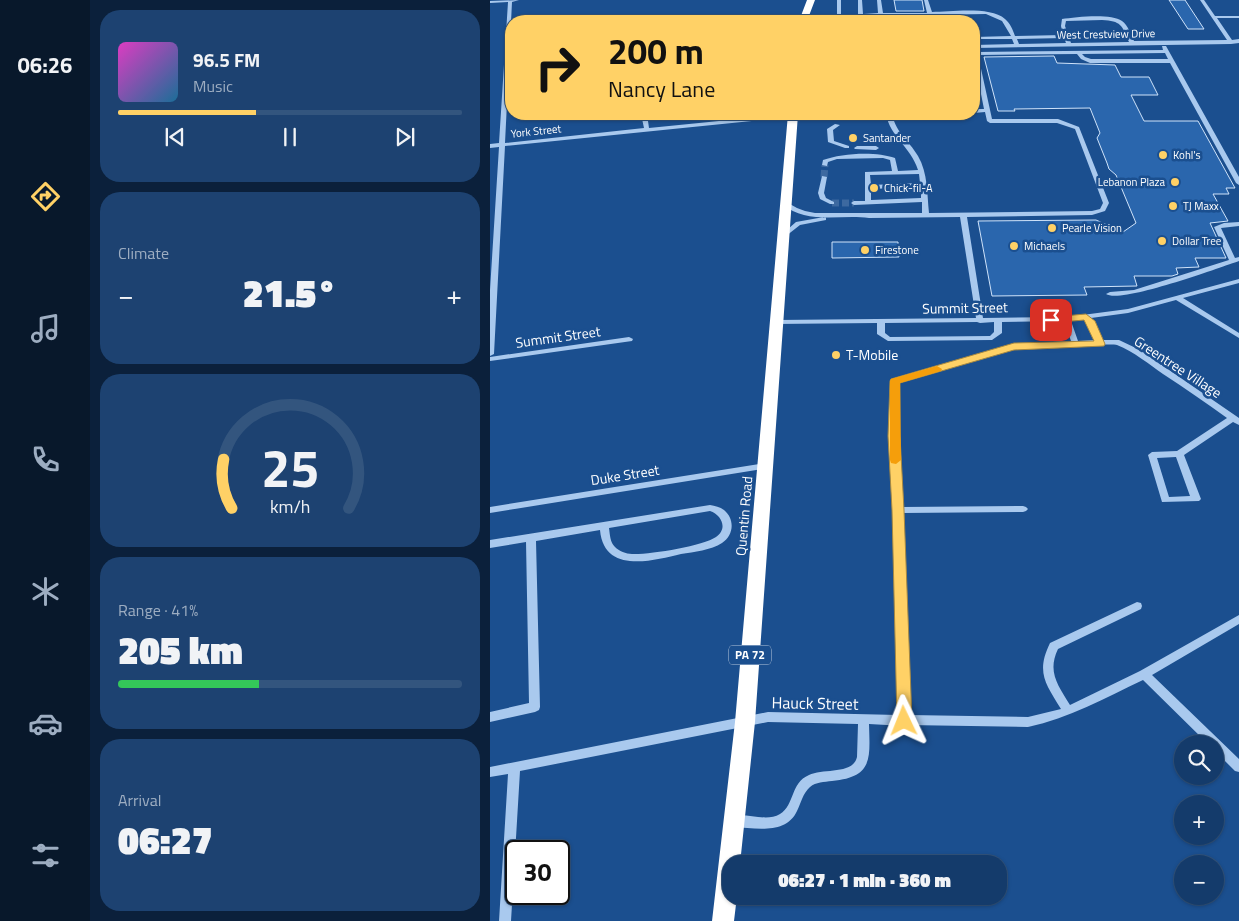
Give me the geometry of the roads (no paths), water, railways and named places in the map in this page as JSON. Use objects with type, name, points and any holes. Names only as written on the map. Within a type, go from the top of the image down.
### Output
[{"type":"highway","points":[[805,15],[811,0]]},
{"type":"highway","name":"Quentin Road","points":[[723,921],[745,722],[786,204],[795,120]]},
{"type":"street","points":[[510,0],[510,15]]},
{"type":"street","points":[[490,2],[517,0]]},
{"type":"street","points":[[839,0],[839,15]]},
{"type":"street","points":[[860,0],[861,15]]},
{"type":"street","points":[[879,0],[881,15],[930,13],[993,14],[1005,20],[1018,46]]},
{"type":"street","points":[[926,0],[930,13]]},
{"type":"street","points":[[1202,0],[1231,42]]},
{"type":"street","points":[[1214,17],[1239,17]]},
{"type":"street","points":[[1069,44],[1063,26],[1064,20],[1114,19],[1121,22],[1132,43]]},
{"type":"street","points":[[980,38],[1066,36]]},
{"type":"street","name":"West Crestview Drive","points":[[980,49],[1069,44],[1239,41]]},
{"type":"street","points":[[1162,43],[1239,183]]},
{"type":"street","points":[[1057,45],[1062,53]]},
{"type":"street","points":[[980,50],[1062,53],[1167,51]]},
{"type":"street","points":[[1080,53],[1085,60],[1094,62],[1172,61]]},
{"type":"street","points":[[786,204],[794,210],[803,212],[857,213],[869,216],[1092,213],[1103,210],[1106,205],[1077,128],[1058,121],[990,121],[980,76]]},
{"type":"street","points":[[980,110],[988,110]]},
{"type":"street","points":[[490,354],[492,274],[505,114]]},
{"type":"street","points":[[645,120],[647,130]]},
{"type":"street","name":"York Street","points":[[490,146],[740,120]]},
{"type":"street","points":[[891,120],[893,129],[915,155],[920,172],[926,216]]},
{"type":"street","points":[[837,125],[830,129],[831,142],[847,148]]},
{"type":"street","points":[[857,148],[876,148]]},
{"type":"street","points":[[824,164],[830,158],[836,157],[884,156],[893,159],[895,172]]},
{"type":"street","points":[[868,202],[867,173],[920,172]]},
{"type":"street","points":[[824,177],[823,199],[832,203]]},
{"type":"street","points":[[867,186],[922,185]]},
{"type":"street","points":[[854,203],[924,200]]},
{"type":"street","points":[[963,214],[980,321]]},
{"type":"street","points":[[784,235],[793,225],[802,221],[857,219],[869,216]]},
{"type":"street","points":[[1110,294],[1153,288],[1236,260],[1217,228],[1224,225],[1239,224]]},
{"type":"street","name":"Summit Street","points":[[777,322],[1067,319],[1119,312],[1239,281]]},
{"type":"street","points":[[1153,288],[1168,300]]},
{"type":"street","points":[[1176,298],[1239,336]]},
{"type":"street","points":[[1086,317],[1090,321],[1100,344]]},
{"type":"street","points":[[1067,319],[1076,345]]},
{"type":"street","points":[[881,321],[881,334],[888,339],[992,338],[998,333],[998,320]]},
{"type":"street","name":"Summit Street","points":[[490,359],[629,339]]},
{"type":"street","name":"Greentree Village","points":[[898,510],[894,436],[895,381],[1014,346],[1116,342],[1137,352],[1236,420]]},
{"type":"street","points":[[1180,454],[1196,499],[1165,500],[1152,455],[1180,454],[1236,420]]},
{"type":"street","name":"Duke Street","points":[[490,510],[765,466]]},
{"type":"street","points":[[490,544],[710,508],[723,512],[728,526],[724,536],[705,547],[633,558],[616,553],[609,547],[605,540],[604,526]]},
{"type":"street","points":[[904,721],[898,510],[1023,510]]},
{"type":"street","points":[[490,717],[535,707],[531,538]]},
{"type":"street","points":[[1068,711],[1047,676],[1047,658],[1054,646],[1137,606]]},
{"type":"street","name":"Hauck Street","points":[[490,772],[768,717],[1028,722],[1048,718],[1068,711],[1144,674],[1239,618]]},
{"type":"street","points":[[1144,674],[1239,767]]},
{"type":"street","points":[[734,821],[774,822],[784,818],[791,811],[798,790],[803,784],[814,778],[851,772],[860,766],[862,759],[863,720]]},
{"type":"street","points":[[505,921],[514,767]]},
{"type":"tunnel","points":[[824,177],[825,165]]},
{"type":"tunnel","points":[[832,203],[854,203]]},
{"type":"place","name":"Santander","points":[[853,138]]},
{"type":"place","name":"Kohl's","points":[[1163,155]]},
{"type":"place","name":"Lebanon Plaza","points":[[1175,182]]},
{"type":"place","name":"Chick-fil-A","points":[[874,188]]},
{"type":"place","name":"TJ Maxx","points":[[1173,206]]},
{"type":"place","name":"Pearle Vision","points":[[1052,228]]},
{"type":"place","name":"Dollar Tree","points":[[1162,241]]},
{"type":"place","name":"Michaels","points":[[1014,246]]},
{"type":"place","name":"Firestone","points":[[865,250]]},
{"type":"place","name":"T-Mobile","points":[[836,355]]}]
